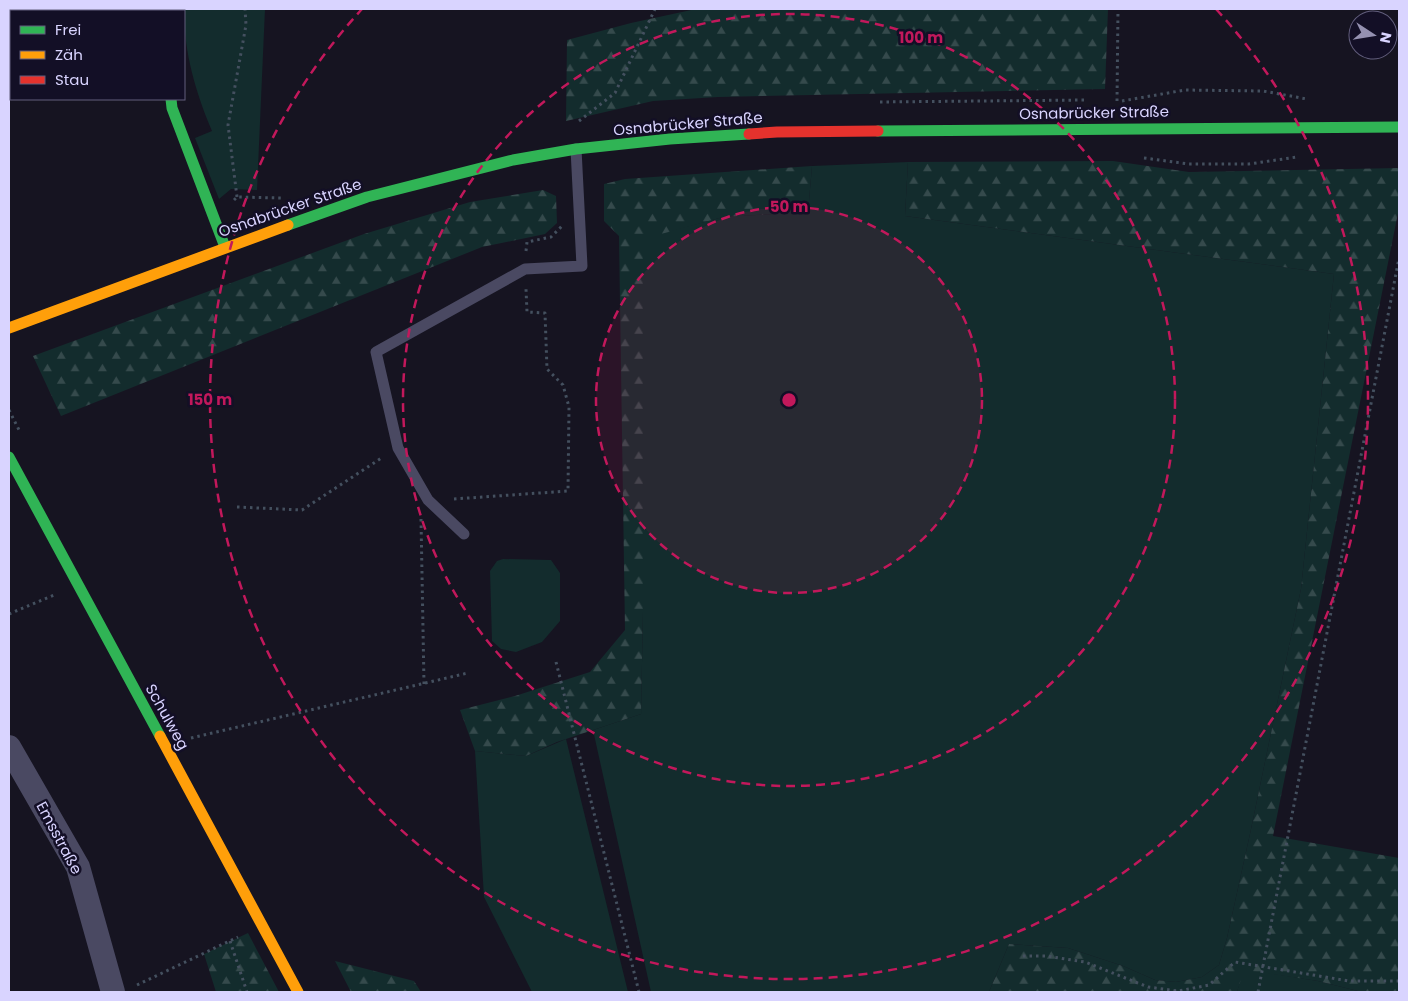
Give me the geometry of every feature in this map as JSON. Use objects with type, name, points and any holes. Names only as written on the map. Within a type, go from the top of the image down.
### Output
[{"type":"street","points":[[170,100],[225,247]]},
{"type":"street","name":"Osnabrücker Straße","points":[[9,328],[225,247],[367,197],[513,160],[576,149],[670,139],[777,132],[1399,127]]},
{"type":"street","name":"Schulweg","points":[[9,456],[298,992]]},
{"type":"street","name":"Emsstraße","points":[[9,747],[78,867],[122,990]]},
{"type":"lane","points":[[464,534],[428,500],[398,448],[376,352],[525,269],[582,266],[576,149]]},
{"type":"path","points":[[237,197],[228,125],[246,25],[245,9]]},
{"type":"path","points":[[573,126],[614,93],[655,9]]},
{"type":"path","points":[[1117,101],[1118,9]]},
{"type":"path","points":[[1135,156],[1189,164],[1249,164],[1302,156]]},
{"type":"path","points":[[424,684],[421,520],[428,500],[568,491],[569,407],[563,385],[547,369],[545,313],[527,312],[525,269],[527,242],[551,237],[562,227],[562,218]]},
{"type":"path","points":[[1258,992],[1399,258]]},
{"type":"path","points":[[237,507],[302,510],[398,448]]},
{"type":"path","points":[[9,614],[78,585]]},
{"type":"path","points":[[556,662],[639,992]]},
{"type":"path","points":[[188,739],[468,673]]},
{"type":"path","points":[[122,990],[263,925]]},
{"type":"path","points":[[230,941],[248,992]]},
{"type":"path","points":[[1023,956],[1046,956],[1085,962],[1148,987],[1178,991],[1208,985],[1235,962],[1349,980],[1399,981]]},
{"type":"green space","points":[[265,9],[257,190],[231,189],[219,199],[195,138],[212,131],[192,72],[186,42],[185,10],[178,10]]},
{"type":"green space","points":[[696,9],[1108,9],[1105,89],[718,97],[653,101],[566,121],[567,40],[631,23]]},
{"type":"green space","points":[[1113,161],[1189,172],[1399,168],[1399,208],[1273,836],[1399,858],[1399,992],[1362,992],[1318,981],[1244,970],[1237,992],[989,992],[1009,944],[1068,948],[1123,966],[1155,980],[1176,982],[1202,977],[1219,965],[1227,938],[1250,834],[1301,589],[1334,274],[905,216],[908,162]]},
{"type":"green space","points":[[908,162],[905,216],[1334,274],[1301,589],[1250,834],[1227,938],[1219,965],[1202,977],[1176,982],[1155,980],[1123,966],[1068,948],[1009,944],[989,992],[651,992],[593,730],[641,714],[643,611],[643,238],[723,217],[808,212],[812,166]]},
{"type":"green space","points":[[812,166],[808,212],[723,217],[643,239],[643,611],[641,714],[557,742],[526,756],[475,751],[460,710],[515,696],[590,672],[625,630],[619,236],[604,221],[604,184],[625,179]]},
{"type":"green space","points":[[543,190],[556,196],[557,223],[545,234],[482,247],[61,416],[33,356],[364,234],[470,202]]},
{"type":"green space","points":[[503,559],[551,560],[560,573],[560,621],[542,642],[516,652],[501,649],[492,641],[490,571],[497,561]]},
{"type":"green space","points":[[566,739],[628,992],[532,992],[484,897],[475,751],[526,756]]},
{"type":"green space","points":[[248,933],[279,992],[216,992],[204,954]]},
{"type":"green space","points":[[335,961],[414,981],[421,992],[351,992]]},
{"type":"green space","points":[[1243,969],[1318,981],[1362,992],[1237,992]]},
{"type":"traffic: fast","points":[[171,100],[172,108],[225,247]]},
{"type":"traffic: fast","points":[[878,131],[1399,127]]},
{"type":"traffic: fast","points":[[288,225],[367,197],[513,160],[576,149],[670,139],[749,134]]},
{"type":"traffic: fast","points":[[9,457],[160,736]]},
{"type":"traffic: slow","points":[[9,328],[288,225]]},
{"type":"traffic: slow","points":[[160,736],[298,992]]},
{"type":"traffic: jam","points":[[749,134],[878,131]]}]
